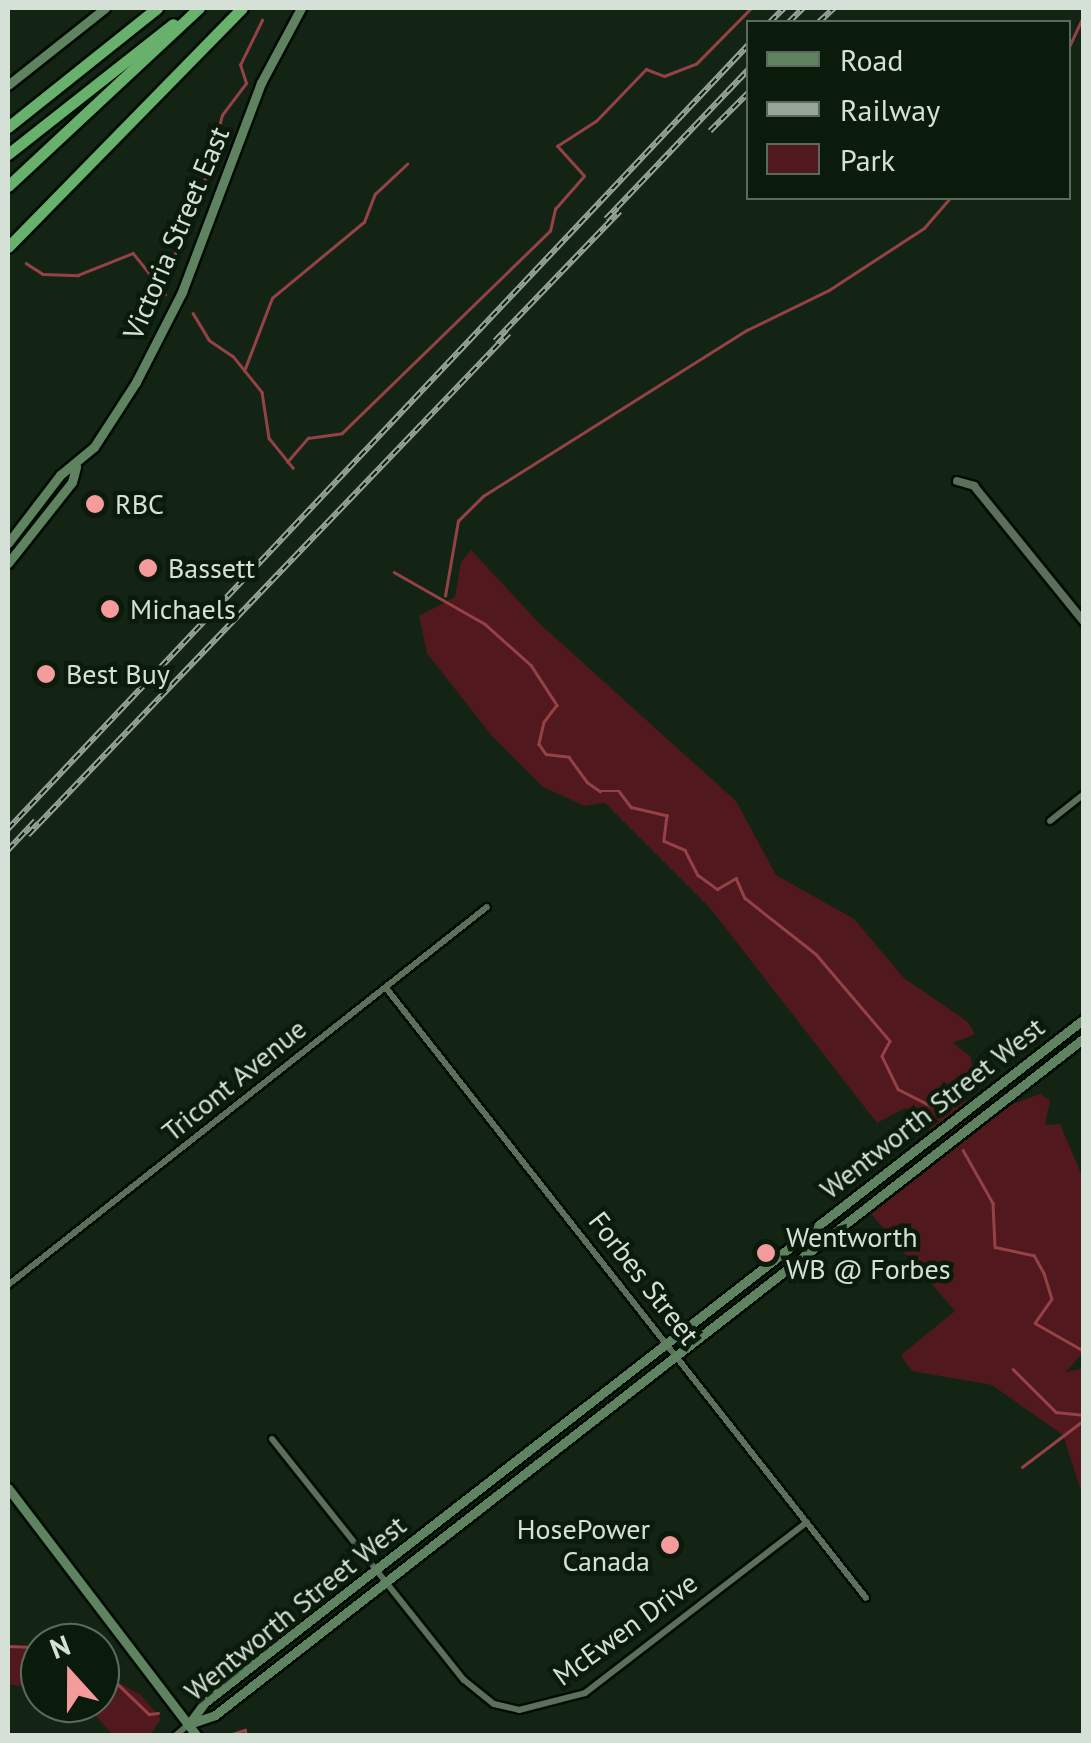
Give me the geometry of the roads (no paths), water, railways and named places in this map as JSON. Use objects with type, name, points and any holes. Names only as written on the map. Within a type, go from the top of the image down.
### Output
[{"type":"highway","points":[[8,127],[157,8]]},
{"type":"highway","points":[[8,154],[196,8]]},
{"type":"highway","points":[[8,186],[196,8]]},
{"type":"highway","points":[[8,246],[242,8]]},
{"type":"main road","points":[[8,84],[105,8]]},
{"type":"main road","name":"Victoria Street East","points":[[8,563],[72,482],[76,466],[129,394],[182,292],[261,83],[302,8]]},
{"type":"main road","name":"Victoria Street East","points":[[8,543],[60,474],[76,466]]},
{"type":"main road","name":"Wentworth Street West","points":[[189,1724],[204,1703],[1084,1018]]},
{"type":"main road","name":"Wentworth Street West","points":[[189,1724],[215,1715],[1084,1038]]},
{"type":"main road","points":[[8,1488],[197,1736]]},
{"type":"street","points":[[957,481],[974,486],[1084,622]]},
{"type":"street","points":[[1050,820],[1084,794]]},
{"type":"street","name":"Tricont Avenue","points":[[8,1285],[487,907]]},
{"type":"street","name":"Forbes Street","points":[[386,988],[866,1598]]},
{"type":"street","name":"McEwen Drive","points":[[272,1439],[374,1571],[476,1692],[494,1704],[533,1710],[585,1693],[807,1522]]},
{"type":"street","points":[[176,1736],[189,1724]]},
{"type":"waterway","points":[[287,462],[308,438],[342,433],[550,231],[555,209],[584,176],[557,146],[596,121],[646,69],[664,76],[696,64],[751,8]]},
{"type":"waterway","points":[[1071,43],[1084,15]]},
{"type":"waterway","points":[[165,295],[156,281],[162,264],[175,254],[192,198],[203,186],[222,115],[246,83],[240,65],[262,20]]},
{"type":"waterway","points":[[244,371],[272,298],[364,222],[375,194],[407,164]]},
{"type":"waterway","points":[[445,596],[458,521],[483,496],[747,330],[829,290],[924,228],[948,200]]},
{"type":"waterway","points":[[26,263],[43,274],[78,275],[133,253],[155,280]]},
{"type":"waterway","points":[[193,313],[209,340],[233,356],[262,392],[269,438],[293,468]]},
{"type":"waterway","points":[[394,572],[485,624],[531,665],[557,705],[544,722],[539,744],[546,754],[569,757],[587,782],[600,791],[619,791],[631,807],[667,815],[664,841],[685,850],[698,875],[717,889],[736,878],[745,898],[816,954],[890,1041],[882,1056],[898,1089],[943,1112]]},
{"type":"waterway","points":[[963,1150],[993,1203],[995,1247],[1034,1255],[1044,1273],[1052,1299],[1035,1323],[1084,1351]]},
{"type":"waterway","points":[[1013,1369],[1056,1412],[1084,1415]]},
{"type":"waterway","points":[[1022,1467],[1084,1420]]},
{"type":"waterway","points":[[8,1646],[20,1646]]},
{"type":"waterway","points":[[120,1686],[149,1714],[158,1713]]},
{"type":"waterway","points":[[226,1736],[245,1730],[247,1736]]},
{"type":"railway","points":[[772,20],[784,8]]},
{"type":"railway","points":[[791,20],[803,8]]},
{"type":"railway","points":[[821,20],[834,8]]},
{"type":"railway","points":[[8,829],[746,47]]},
{"type":"railway","points":[[606,219],[746,72]]},
{"type":"railway","points":[[710,131],[746,95]]},
{"type":"railway","points":[[495,341],[620,211]]},
{"type":"railway","points":[[28,835],[509,333]]},
{"type":"railway","points":[[8,850],[35,821]]},
{"type":"place","name":"RBC","points":[[95,504]]},
{"type":"place","name":"Bassett","points":[[148,568]]},
{"type":"place","name":"Michaels","points":[[110,609]]},
{"type":"place","name":"Best Buy","points":[[46,674]]},
{"type":"place","name":"Wentworth WB @ Forbes","points":[[766,1253]]},
{"type":"place","name":"HosePower Canada","points":[[670,1545]]}]
